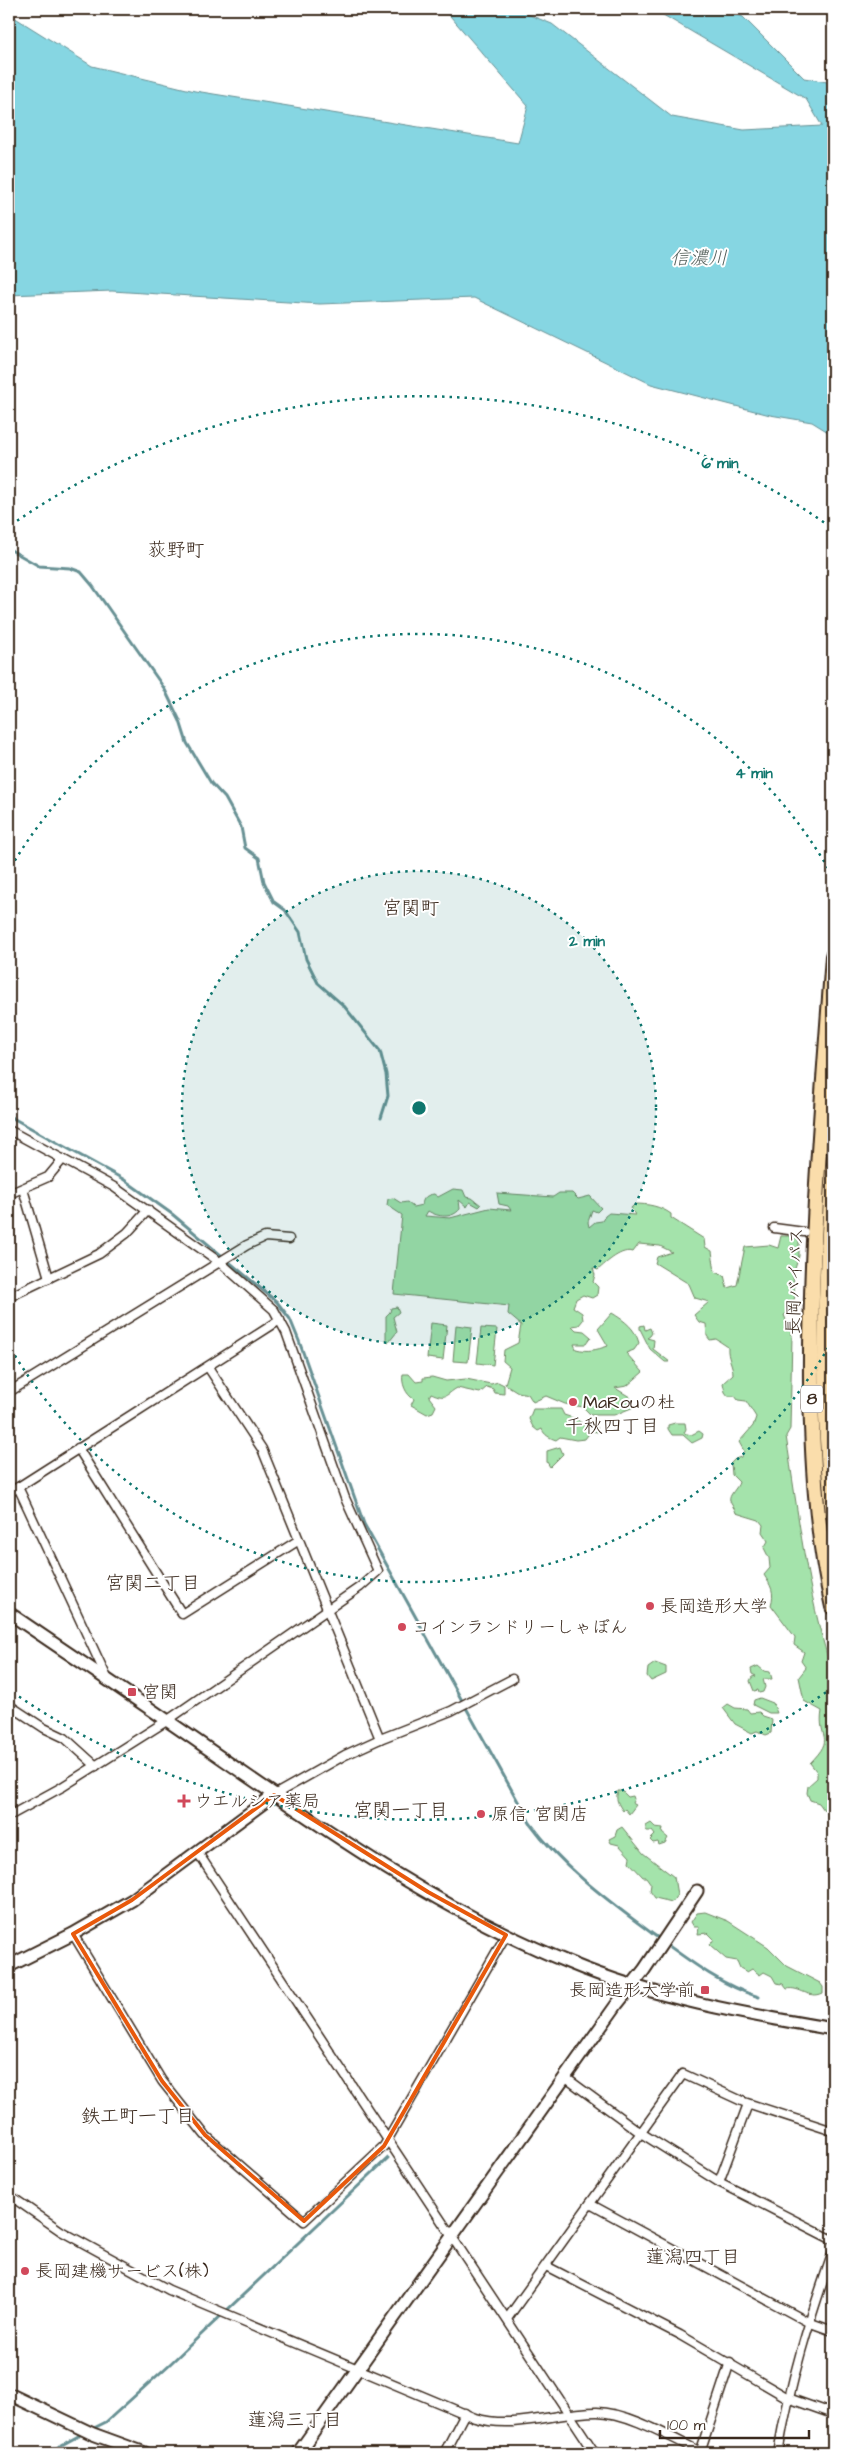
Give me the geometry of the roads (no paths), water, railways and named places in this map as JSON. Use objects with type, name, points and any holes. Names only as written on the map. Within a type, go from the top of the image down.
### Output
[{"type":"highway","name":"長岡バイパス","points":[[833,956],[817,1189],[811,1313],[812,1446],[821,1542],[833,1607]]},
{"type":"highway","name":"長岡バイパス","points":[[833,1169],[826,1319],[826,1426],[833,1512]]},
{"type":"street","points":[[9,1130],[114,1187],[148,1210],[221,1263],[274,1310],[280,1320],[345,1498],[378,1570],[360,1587],[168,1720],[96,1766],[9,1816]]},
{"type":"street","points":[[9,1194],[48,1177],[63,1159]]},
{"type":"street","points":[[23,1189],[49,1278]]},
{"type":"street","points":[[9,1297],[99,1254],[127,1233],[148,1210]]},
{"type":"street","points":[[774,1228],[804,1232]]},
{"type":"street","points":[[9,1392],[258,1239],[289,1239]]},
{"type":"street","points":[[826,1319],[833,1378]]},
{"type":"street","points":[[9,1493],[208,1368],[280,1320]]},
{"type":"street","points":[[208,1368],[262,1449],[380,1738]]},
{"type":"street","points":[[78,1448],[182,1614],[299,1540]]},
{"type":"street","points":[[18,1487],[109,1682]]},
{"type":"street","points":[[9,1613],[168,1720],[274,1795],[405,1878],[506,1934],[570,1963],[632,1985],[684,2000],[729,2010],[833,2029]]},
{"type":"street","points":[[9,1966],[73,1934],[132,1900],[274,1795],[345,1755],[380,1738],[451,1711],[512,1679]]},
{"type":"street","points":[[9,1706],[44,1728],[65,1738],[96,1766]]},
{"type":"street","points":[[198,1853],[595,2453]]},
{"type":"street","points":[[298,2453],[644,1970],[697,1891]]},
{"type":"street","points":[[73,1934],[162,2081],[205,2135],[304,2221],[388,2140],[506,1934]]},
{"type":"street","points":[[729,2010],[833,2023]]},
{"type":"street","points":[[507,2319],[683,2074],[748,2104],[833,2131]]},
{"type":"street","points":[[566,2078],[642,2133],[719,2182],[833,2240]]},
{"type":"street","points":[[719,2182],[748,2104]]},
{"type":"street","points":[[9,2195],[78,2241],[169,2290],[486,2422],[500,2423],[569,2413],[609,2413],[700,2452],[730,2362]]},
{"type":"street","points":[[590,2204],[808,2322],[833,2331]]},
{"type":"street","points":[[778,2453],[788,2398],[808,2322],[833,2252]]},
{"type":"street","points":[[546,2266],[730,2362],[788,2398],[833,2414]]},
{"type":"street","points":[[9,2394],[92,2434],[144,2453]]},
{"type":"street","points":[[444,2453],[465,2414]]},
{"type":"water","name":"信濃川","points":[[444,9],[522,9],[527,14],[552,24],[672,117],[744,130],[822,126],[806,99],[653,9],[726,9],[743,17],[804,78],[833,83],[833,435],[812,422],[770,415],[651,384],[474,298],[320,304],[112,291],[9,295],[9,14],[92,66],[195,91],[518,143],[528,106]]},
{"type":"waterway","points":[[9,549],[39,566],[70,568],[81,572],[164,688],[180,721],[187,743],[211,783],[225,798],[241,827],[245,848],[259,858],[264,882],[274,902],[285,910],[300,932],[306,959],[318,983],[344,1006],[380,1051],[386,1074],[388,1096],[381,1118]]},
{"type":"waterway","points":[[9,1116],[123,1179],[172,1214],[277,1302],[290,1319],[299,1341],[364,1524],[530,1823],[557,1855],[572,1869],[637,1922],[717,1978],[731,1986],[759,1997]]},
{"type":"waterway","points":[[92,2429],[106,2422],[170,2364],[388,2158]]},
{"type":"waterway","points":[[54,2453],[58,2447],[84,2433]]},
{"type":"place","name":"MaRouの杜","points":[[573,1402]]},
{"type":"place","name":"長岡造形大学","points":[[650,1606]]},
{"type":"place","name":"コインランドリーしゃぼん","points":[[402,1627]]},
{"type":"place","name":"宮関","points":[[132,1692]]},
{"type":"place","name":"ウエルシア薬局","points":[[184,1801]]},
{"type":"place","name":"原信 宮関店","points":[[481,1814]]},
{"type":"place","name":"長岡造形大学前","points":[[705,1990]]},
{"type":"place","name":"長岡建機サービス(株)","points":[[25,2271]]},
{"type":"district","name":"荻野町","points":[[176,550]]},
{"type":"district","name":"宮関町","points":[[411,908]]},
{"type":"district","name":"千秋四丁目","points":[[612,1426]]},
{"type":"district","name":"宮関二丁目","points":[[153,1583]]},
{"type":"district","name":"宮関一丁目","points":[[401,1810]]},
{"type":"district","name":"鉄工町一丁目","points":[[138,2116]]},
{"type":"district","name":"蓮潟四丁目","points":[[693,2257]]},
{"type":"district","name":"蓮潟三丁目","points":[[295,2420]]}]
